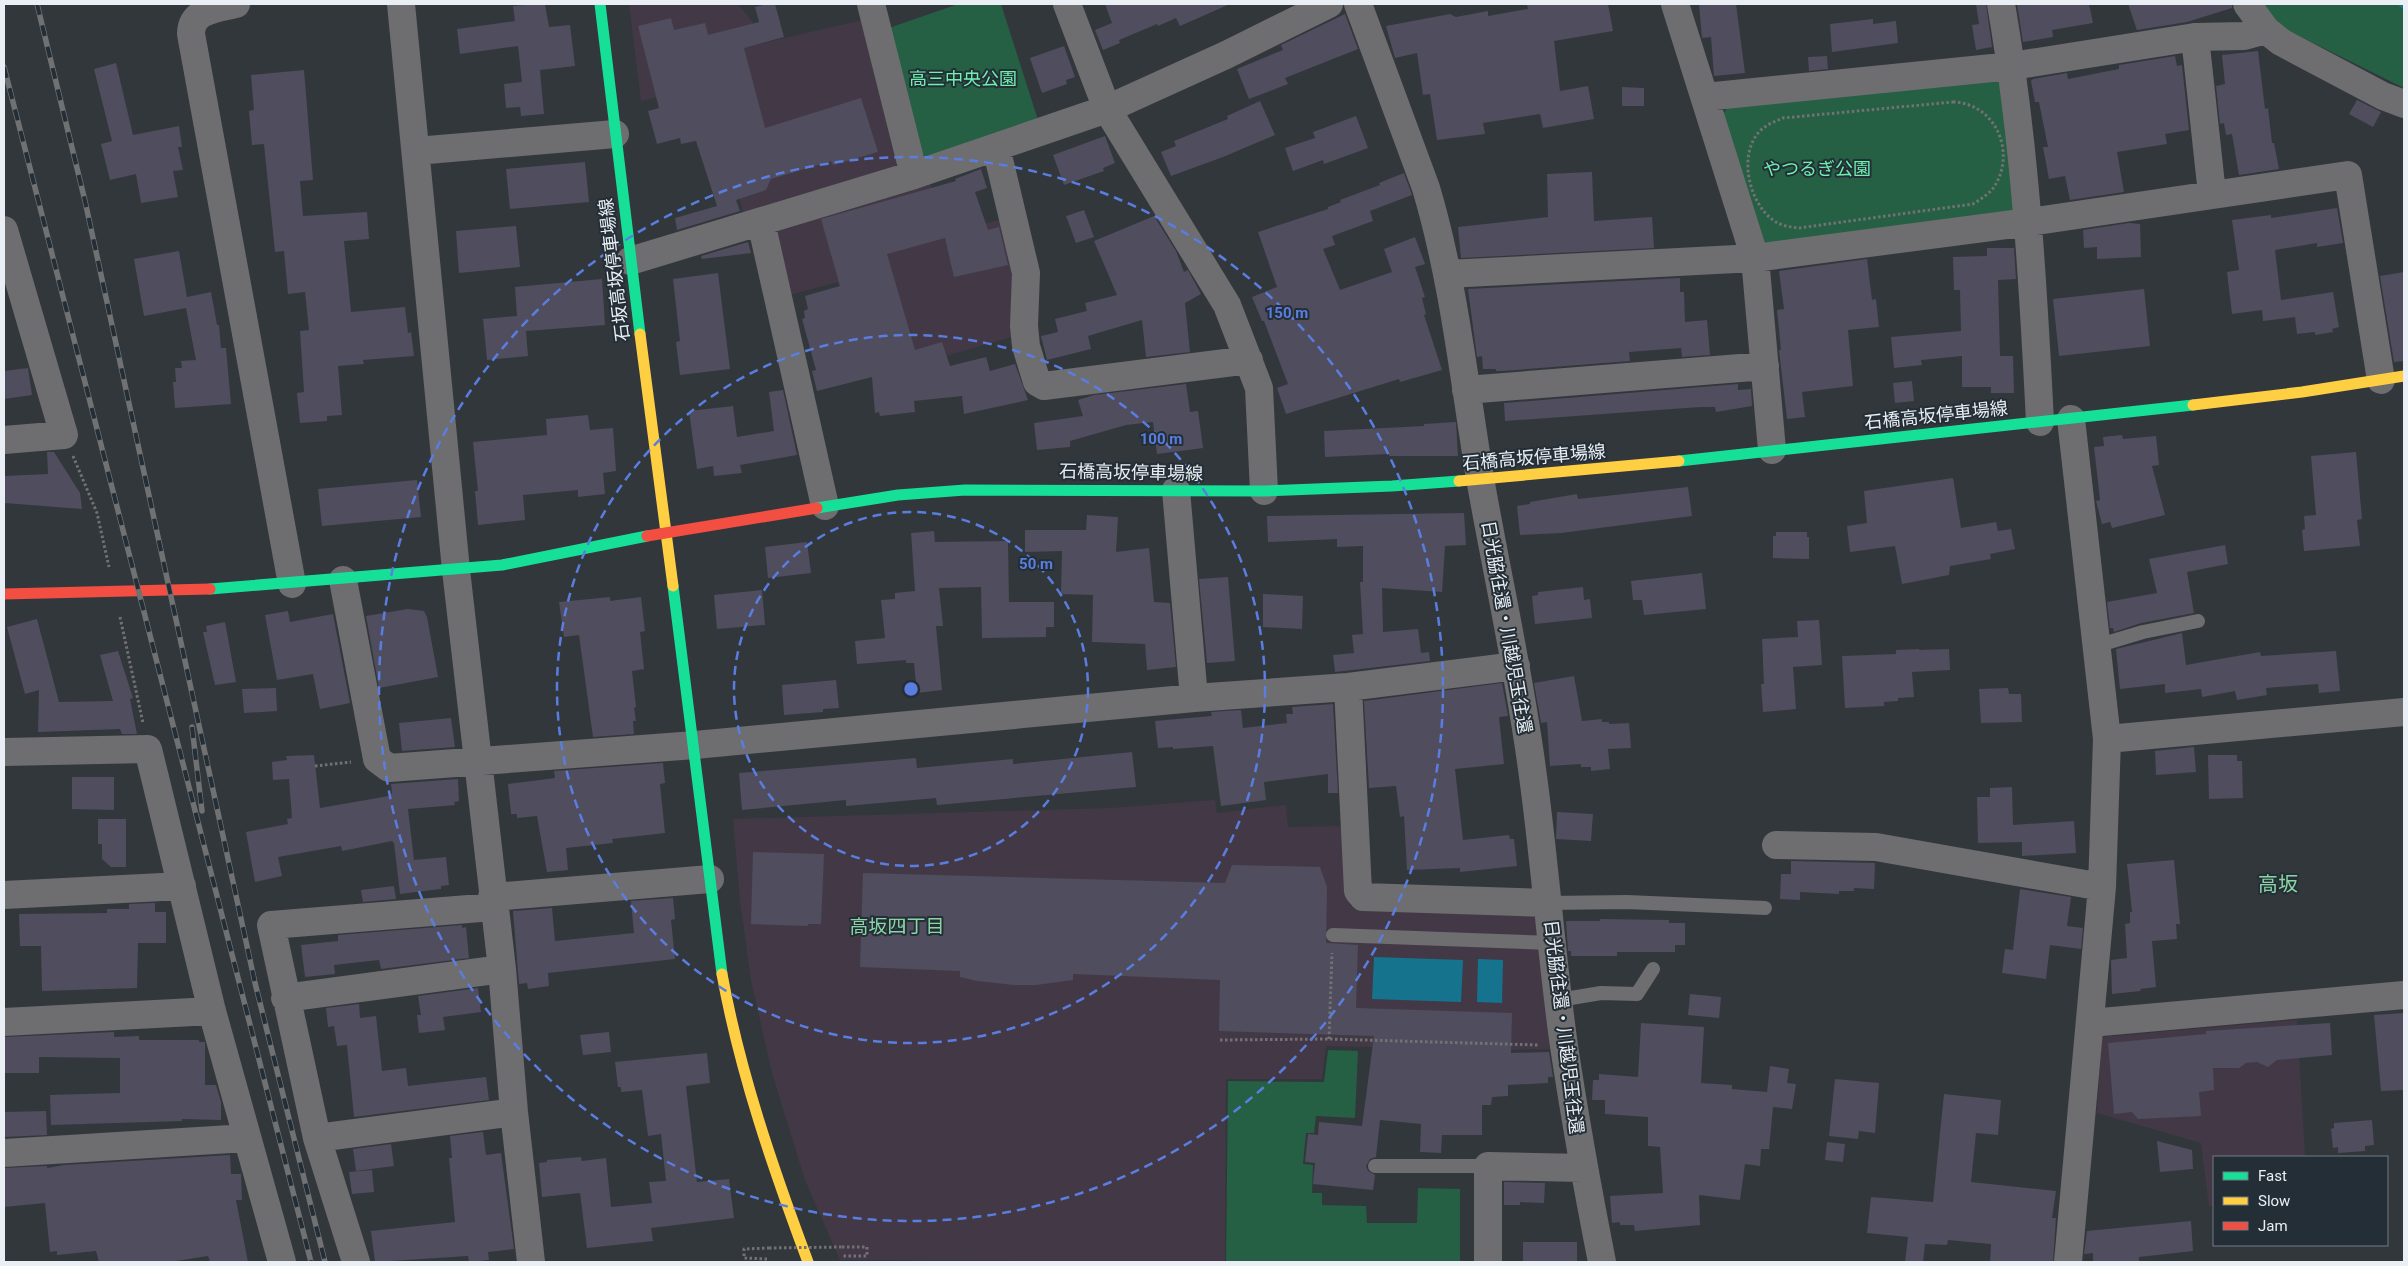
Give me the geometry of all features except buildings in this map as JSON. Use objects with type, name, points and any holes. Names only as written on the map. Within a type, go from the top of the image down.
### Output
[{"type":"main road","name":"石坂高坂停車場線","points":[[600,4],[664,533],[695,745],[721,969],[739,1051],[760,1132],[808,1262]]},
{"type":"main road","name":"石橋高坂停車場線","points":[[4,594],[193,590],[343,580],[502,565],[664,533],[898,495],[965,490],[1264,491],[1392,486],[1603,469],[2070,419],[2302,392],[2392,378]]},
{"type":"street","points":[[236,4],[197,17],[191,23],[190,34],[292,584]]},
{"type":"street","points":[[401,4],[456,570],[492,902],[502,969],[514,1112],[531,1262]]},
{"type":"street","points":[[871,4],[914,175]]},
{"type":"street","points":[[1066,4],[1106,109],[1227,305],[1259,388],[1264,491]]},
{"type":"street","points":[[630,261],[914,175],[1106,109],[1226,55],[1329,4]]},
{"type":"street","name":"日光脇往還・川越児玉往還","points":[[1358,4],[1426,188],[1447,274],[1480,479],[1516,666],[1532,769],[1564,1045],[1583,1168],[1602,1262]]},
{"type":"street","points":[[1675,4],[1755,258],[1772,450]]},
{"type":"street","points":[[2001,4],[2012,66],[2029,222],[2040,422]]},
{"type":"street","points":[[2248,4],[2266,30],[2282,42],[2383,96],[2404,104]]},
{"type":"street","points":[[1705,97],[2012,66],[2196,37],[2244,36],[2266,30]]},
{"type":"street","points":[[2196,37],[2212,194]]},
{"type":"street","points":[[416,151],[615,134]]},
{"type":"street","points":[[996,147],[1026,273],[1024,326],[1026,346],[1037,382],[1044,386],[1249,360]]},
{"type":"street","points":[[1447,274],[1755,258],[2029,222],[2348,175],[2392,378]]},
{"type":"street","points":[[761,222],[825,506]]},
{"type":"street","points":[[4,230],[11,287],[64,435],[4,440]]},
{"type":"street","points":[[1466,390],[1765,366]]},
{"type":"street","points":[[2068,1262],[2102,888],[2107,739],[2070,419]]},
{"type":"street","points":[[1176,490],[1194,698]]},
{"type":"street","points":[[343,580],[376,759],[389,768],[695,745],[1194,698],[1348,687],[1516,666]]},
{"type":"street","points":[[1348,687],[1358,891],[1363,897],[1548,903]]},
{"type":"street","points":[[2107,739],[2404,712]]},
{"type":"street","points":[[4,752],[148,749],[212,1011],[282,1262]]},
{"type":"street","points":[[1776,845],[1876,847],[2102,888]]},
{"type":"street","points":[[356,1262],[317,1138],[271,925],[710,879]]},
{"type":"street","points":[[4,895],[182,886]]},
{"type":"street","points":[[286,998],[502,969]]},
{"type":"street","points":[[2090,1023],[2404,995]]},
{"type":"street","points":[[4,1022],[212,1011]]},
{"type":"street","points":[[317,1138],[514,1112]]},
{"type":"street","points":[[4,1154],[247,1138]]},
{"type":"street","points":[[1488,1262],[1488,1166],[1583,1168]]},
{"type":"lane","points":[[2096,646],[2143,632],[2198,621]]},
{"type":"lane","points":[[1548,903],[1627,902],[1765,908]]},
{"type":"lane","points":[[1333,935],[1553,942]]},
{"type":"lane","points":[[1559,1000],[1601,992],[1637,994],[1644,986],[1653,969]]},
{"type":"lane","points":[[1375,1166],[1488,1166]]},
{"type":"path","points":[[1963,102],[1977,107],[1994,122],[2002,145],[2000,176],[1994,188],[1973,204],[1810,227],[1790,227],[1774,221],[1759,204],[1749,174],[1748,164],[1751,146],[1762,129],[1783,118],[1793,117],[1963,102]]},
{"type":"path","points":[[64,435],[97,513],[109,568]]},
{"type":"path","points":[[120,616],[148,749]]},
{"type":"path","points":[[315,766],[376,759]]},
{"type":"path","points":[[1329,1039],[1333,935]]},
{"type":"path","points":[[1220,1040],[1329,1039],[1564,1045]]},
{"type":"path","points":[[767,1259],[744,1258],[744,1249],[866,1247],[866,1256],[842,1256]]},
{"type":"shaded area","points":[[629,4],[738,4],[752,21],[759,44],[863,20],[898,158],[895,168],[744,216],[711,84],[641,101]]},
{"type":"shaded area","points":[[930,183],[944,233],[1004,219],[1016,273],[1015,336],[866,379],[838,282],[786,296],[772,242],[780,227]]},
{"type":"shaded area","points":[[1215,800],[1217,813],[1286,805],[1288,827],[1348,826],[1350,906],[1527,909],[1538,918],[1553,1049],[1496,1050],[1326,1046],[1322,1079],[1226,1079],[1225,1262],[840,1260],[805,1180],[772,1073],[751,980],[740,900],[733,819],[1111,808]]},
{"type":"shaded area","points":[[2297,1020],[2305,1156],[2213,1156],[2213,1206],[2209,1206],[2201,1143],[2097,1113],[2102,1037]]},
{"type":"green space","name":"高三中央公園","points":[[958,4],[1001,4],[1038,120],[929,159],[920,153],[889,28]]},
{"type":"green space","points":[[2263,4],[2404,4],[2404,88],[2277,25]]},
{"type":"green space","name":"やつるぎ公園","points":[[1996,80],[2005,89],[2018,206],[2011,214],[1772,246],[1761,240],[1722,116],[1729,105]]},
{"type":"green space","points":[[1328,1050],[1358,1051],[1355,1118],[1316,1116],[1314,1133],[1306,1133],[1303,1164],[1313,1165],[1312,1193],[1322,1193],[1322,1205],[1366,1206],[1367,1223],[1417,1223],[1418,1188],[1460,1189],[1460,1262],[1226,1262],[1228,1081],[1324,1082]]},
{"type":"water","points":[[1374,957],[1463,960],[1461,1002],[1372,999]]},
{"type":"water","points":[[1478,959],[1503,960],[1502,1003],[1477,1002]]},
{"type":"railway","points":[[37,4],[85,201],[255,983],[325,1262]]},
{"type":"railway","points":[[4,67],[311,1262]]},
{"type":"railway","points":[[192,727],[202,811]]},
{"type":"traffic: fast","points":[[600,4],[640,334]]},
{"type":"traffic: fast","points":[[1679,461],[2193,405]]},
{"type":"traffic: fast","points":[[817,508],[898,495],[965,490],[1264,491],[1392,486],[1459,481]]},
{"type":"traffic: fast","points":[[210,589],[502,565],[647,536]]},
{"type":"traffic: fast","points":[[673,586],[722,974]]},
{"type":"traffic: slow","points":[[640,334],[673,586]]},
{"type":"traffic: slow","points":[[2193,405],[2302,392],[2404,376]]},
{"type":"traffic: slow","points":[[1459,481],[1679,461]]},
{"type":"traffic: slow","points":[[722,974],[729,1011],[748,1084],[782,1191],[808,1262]]},
{"type":"traffic: jam","points":[[647,536],[817,508]]},
{"type":"traffic: jam","points":[[4,594],[210,589]]},
{"type":"district","name":"高坂","points":[[2278,884]]},
{"type":"district","name":"高坂四丁目","points":[[897,926]]}]
